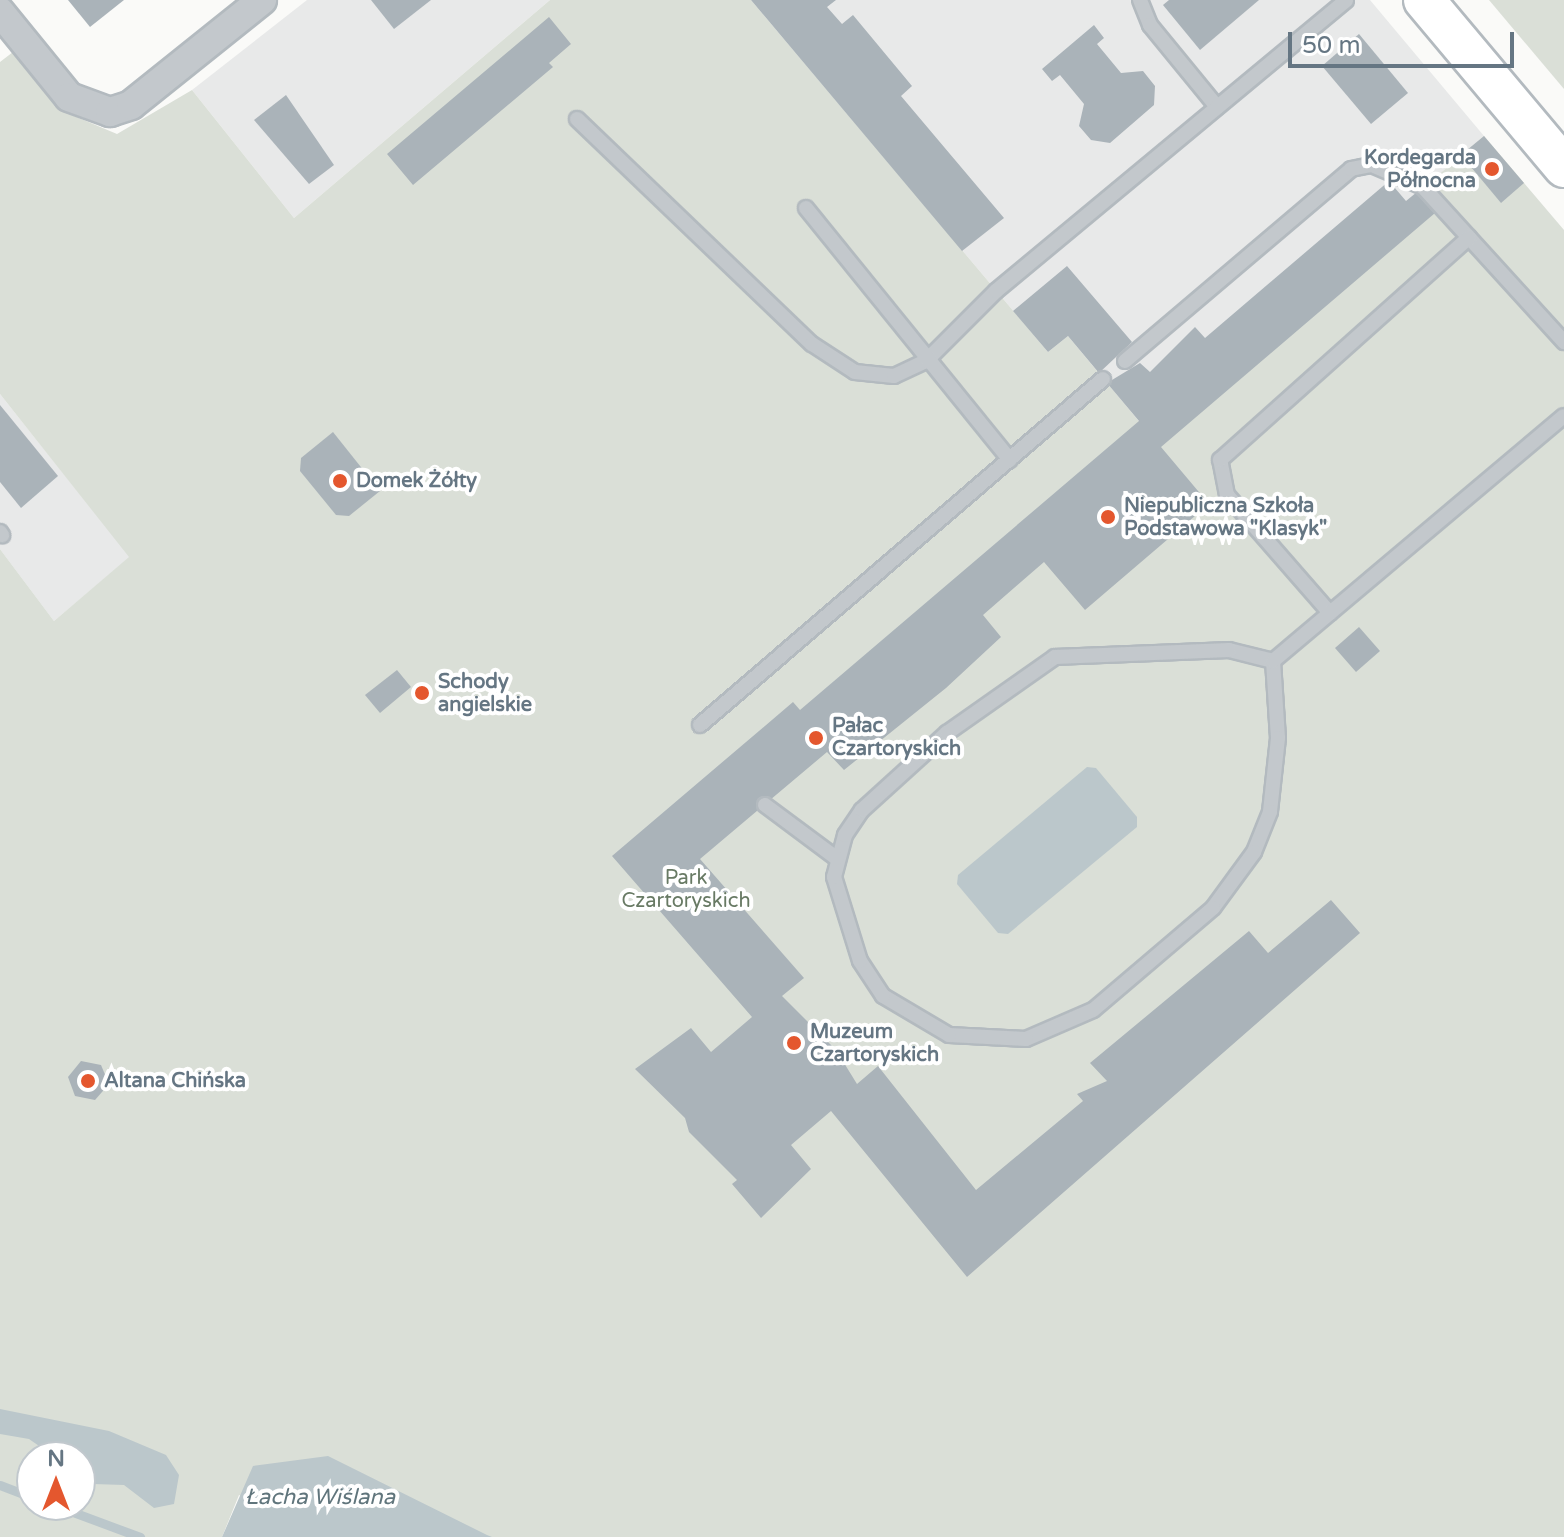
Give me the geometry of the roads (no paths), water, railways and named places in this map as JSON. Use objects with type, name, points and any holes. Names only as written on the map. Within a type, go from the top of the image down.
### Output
[{"type":"main road","points":[[1424,0],[1564,167]]},
{"type":"street","points":[[0,12],[69,97],[110,112],[131,105],[262,0]]},
{"type":"lane","points":[[1140,0],[1150,25],[1217,107]]},
{"type":"lane","points":[[577,119],[812,344],[855,372],[894,376],[926,361],[996,291],[1346,0]]},
{"type":"lane","points":[[1125,361],[1351,169],[1400,171],[1469,237],[1564,342]]},
{"type":"lane","points":[[806,208],[926,361],[1010,460]]},
{"type":"lane","points":[[1330,613],[1227,495],[1220,460],[1469,237]]},
{"type":"lane","points":[[700,725],[1103,379]]},
{"type":"lane","points":[[1273,661],[1564,416]]},
{"type":"lane","points":[[1229,650],[1273,661],[1278,738],[1270,812],[1254,852],[1213,908],[1065,1028],[991,1042],[913,1020],[883,996],[860,961],[838,905],[836,858],[862,810],[1031,668],[1080,654],[1229,650]]},
{"type":"lane","points":[[765,805],[836,858]]},
{"type":"water","points":[[1087,767],[1096,768],[1137,817],[1137,827],[1008,934],[998,933],[957,884],[958,875]]},
{"type":"water","points":[[0,1409],[109,1431],[166,1455],[179,1475],[174,1504],[154,1508],[124,1485],[96,1484],[96,1441],[32,1441],[0,1434]]},
{"type":"water","name":"Łacha Wiślana","points":[[328,1456],[492,1537],[222,1537],[253,1466]]},
{"type":"waterway","points":[[0,1485],[16,1491]]},
{"type":"waterway","points":[[96,1521],[140,1537]]},
{"type":"place","name":"Kordegarda Północna","points":[[1492,169]]},
{"type":"place","name":"Domek Żółty","points":[[340,481]]},
{"type":"place","name":"Niepubliczna Szkoła Podstawowa \"Klasyk\"","points":[[1108,517]]},
{"type":"place","name":"Schody angielskie","points":[[422,693]]},
{"type":"place","name":"Pałac Czartoryskich","points":[[816,738]]},
{"type":"place","name":"Muzeum Czartoryskich","points":[[794,1043]]},
{"type":"place","name":"Altana Chińska","points":[[88,1081]]},
{"type":"park label","name":"Park Czartoryskich","points":[[686,890]]}]
